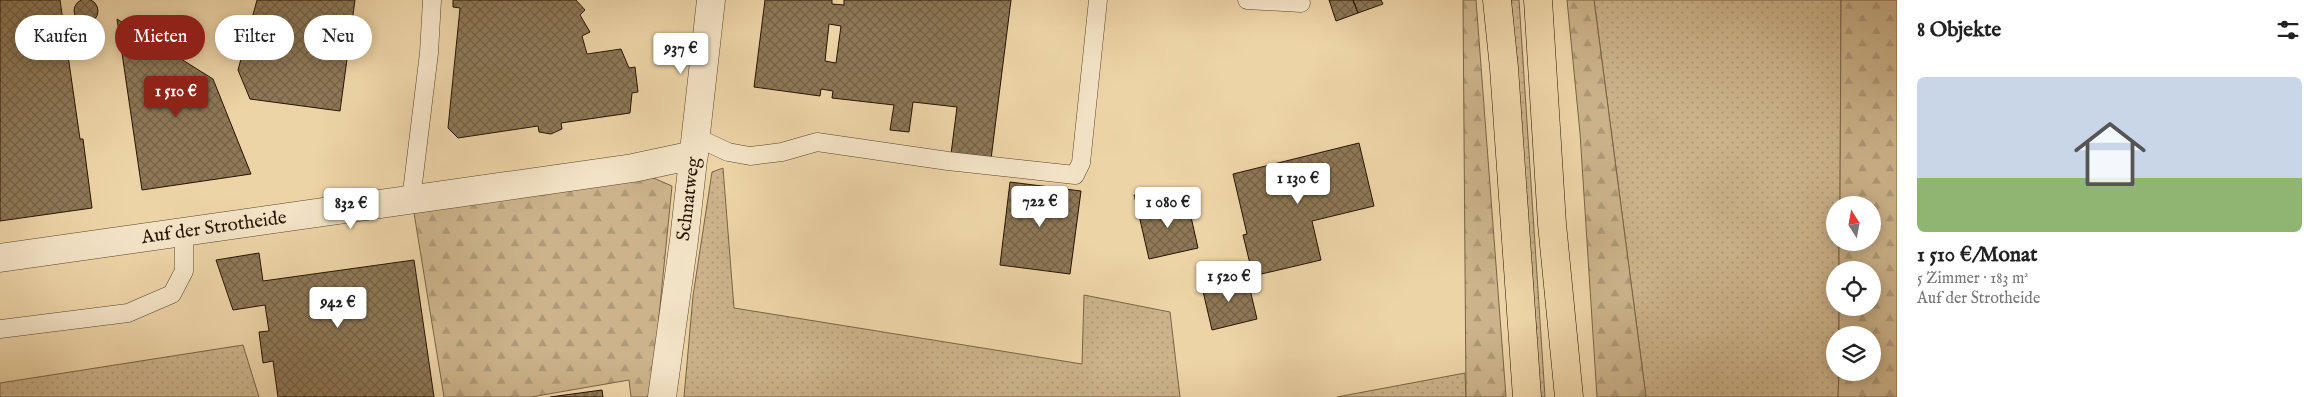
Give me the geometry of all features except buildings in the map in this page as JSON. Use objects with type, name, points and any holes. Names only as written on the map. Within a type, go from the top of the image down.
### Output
[{"type":"highway","points":[[1497,0],[1504,68],[1527,397]]},
{"type":"highway","points":[[1538,0],[1552,224],[1569,397]]},
{"type":"street","name":"Schnatweg","points":[[662,397],[695,146],[711,0]]},
{"type":"street","name":"Auf der Strotheide","points":[[0,258],[633,168],[695,146]]},
{"type":"lane","points":[[411,200],[429,52],[432,0]]},
{"type":"lane","points":[[695,146],[750,156],[782,152],[817,142],[948,161],[1075,175],[1081,164],[1098,0]]},
{"type":"lane","points":[[1247,0],[1301,3]]},
{"type":"lane","points":[[0,329],[128,313],[172,294],[184,271],[184,232]]},
{"type":"green space","points":[[1463,0],[1476,0],[1506,397],[1466,397]]},
{"type":"green space","points":[[1510,0],[1519,0],[1545,397],[1539,397],[1536,327]]},
{"type":"green space","points":[[1567,0],[1594,0],[1646,397],[1597,397],[1580,133]]},
{"type":"green space","points":[[1594,0],[1841,0],[1840,196],[1826,196],[1826,251],[1839,251],[1839,261],[1826,261],[1826,316],[1839,316],[1839,326],[1826,326],[1826,381],[1839,381],[1838,397],[1646,397]]},
{"type":"green space","points":[[1841,0],[1897,0],[1897,397],[1838,397],[1839,381],[1881,381],[1881,326],[1839,326],[1839,316],[1881,316],[1881,261],[1839,261],[1839,251],[1881,251],[1881,196],[1840,196]]},
{"type":"green space","points":[[723,168],[734,308],[1082,364],[1084,295],[1170,312],[1180,397],[684,397],[693,296],[712,172]]},
{"type":"green space","points":[[651,177],[672,186],[659,316],[655,397],[631,397],[629,380],[531,397],[444,397],[414,213]]},
{"type":"green space","points":[[243,345],[259,397],[0,397],[0,383]]},
{"type":"green space","points":[[1465,373],[1466,397],[1337,397]]}]
